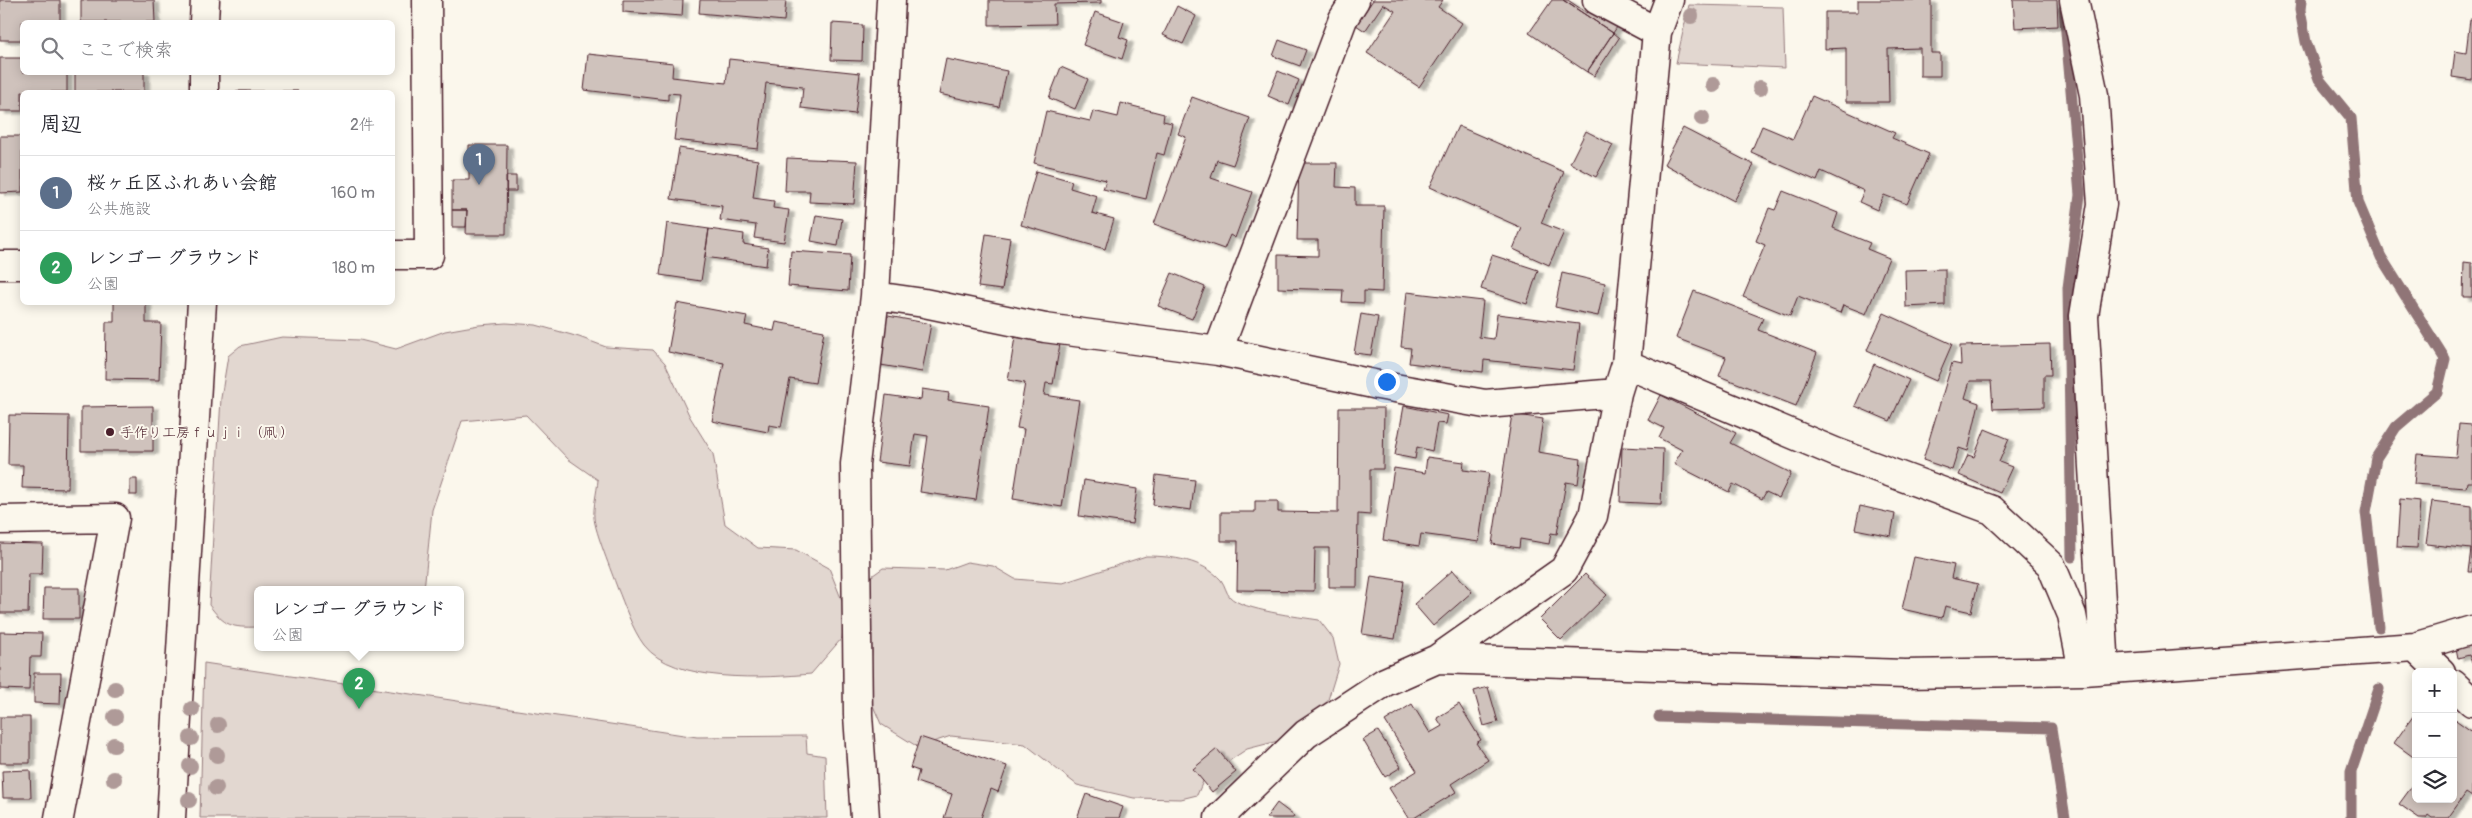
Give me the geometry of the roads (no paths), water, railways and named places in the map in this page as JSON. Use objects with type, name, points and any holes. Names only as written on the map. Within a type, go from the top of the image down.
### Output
[{"type":"street","points":[[204,0],[204,20]]},
{"type":"street","points":[[395,256],[429,254],[427,0]]},
{"type":"street","points":[[865,818],[858,715],[856,464],[875,296],[891,0]]},
{"type":"street","points":[[1218,351],[1343,19],[1355,0]]},
{"type":"street","points":[[1597,0],[1658,32]]},
{"type":"street","points":[[1219,818],[1306,734],[1385,682],[1437,659],[1564,570],[1593,516],[1617,392],[1626,364],[1658,32],[1669,0]]},
{"type":"street","points":[[2074,0],[2094,95],[2102,204],[2084,316],[2094,670]]},
{"type":"street","points":[[204,75],[204,90]]},
{"type":"street","points":[[0,265],[20,265]]},
{"type":"street","points":[[875,296],[924,303],[1045,328],[1218,351],[1378,385],[1486,404],[1617,392]]},
{"type":"street","points":[[171,818],[202,305]]},
{"type":"street","points":[[1626,364],[1835,452],[1992,510],[2051,565],[2094,670]]},
{"type":"street","points":[[0,520],[115,518],[59,818]]},
{"type":"street","points":[[1437,659],[1906,674],[2094,670],[2415,647],[2472,630]]},
{"type":"street","points":[[2415,647],[2436,668]]},
{"type":"street","points":[[2457,688],[2472,702]]},
{"type":"waterway","points":[[2301,0],[2300,10],[2306,42],[2319,79],[2351,118],[2358,202],[2381,257],[2445,359],[2437,392],[2396,427],[2376,458],[2366,512],[2379,627]]},
{"type":"waterway","points":[[2064,9],[2080,195],[2068,288],[2072,557]]},
{"type":"waterway","points":[[2351,818],[2351,772],[2379,689]]},
{"type":"waterway","points":[[1659,717],[2051,728],[2065,818]]},
{"type":"place","name":"桜ヶ丘区ふれあい会館","points":[[479,185]]},
{"type":"place","name":"手作り工房ｆｕｊｉ （凧 ）","points":[[110,432]]},
{"type":"place","name":"レンゴー グラウンド","points":[[359,709]]}]
